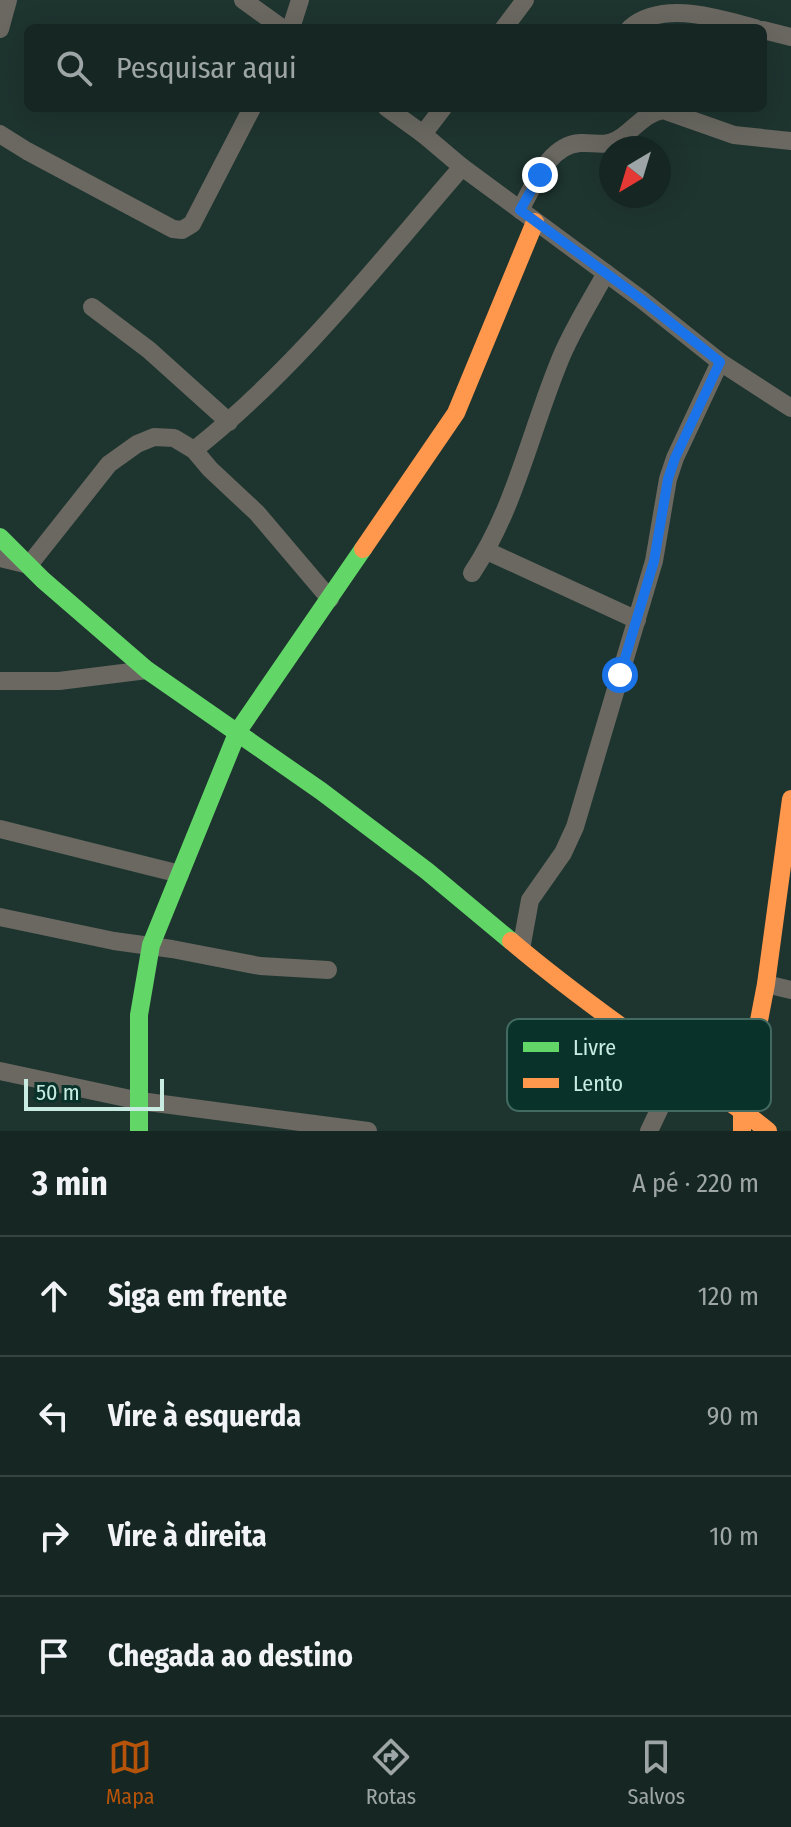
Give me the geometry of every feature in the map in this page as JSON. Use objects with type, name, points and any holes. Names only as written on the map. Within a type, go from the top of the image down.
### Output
[{"type":"street","points":[[0,29],[8,0]]},
{"type":"street","points":[[243,0],[276,24]]},
{"type":"street","points":[[292,24],[300,0]]},
{"type":"street","points":[[507,24],[525,0]]},
{"type":"street","points":[[635,24],[655,13],[676,12],[735,24]]},
{"type":"street","points":[[767,31],[791,37]]},
{"type":"street","points":[[0,134],[121,202],[173,229],[182,230],[192,224],[250,112]]},
{"type":"street","points":[[393,112],[720,362],[791,408]]},
{"type":"street","points":[[423,134],[440,112]]},
{"type":"street","points":[[520,210],[552,157],[564,145],[583,142],[610,144],[630,133],[653,112]]},
{"type":"street","points":[[669,112],[734,135],[791,141]]},
{"type":"street","points":[[194,450],[229,422],[307,346],[462,167]]},
{"type":"street","points":[[139,1131],[139,1015],[151,945],[238,731],[456,413],[535,222]]},
{"type":"street","points":[[472,573],[487,551],[502,519],[562,355],[606,273]]},
{"type":"street","points":[[92,307],[149,350],[229,422]]},
{"type":"street","points":[[521,949],[530,900],[563,853],[575,827],[654,561],[668,479],[720,362]]},
{"type":"street","points":[[29,565],[91,485],[125,450],[162,436],[174,438],[194,450],[257,513],[330,599]]},
{"type":"street","points":[[0,537],[104,635],[147,670],[238,731],[427,871],[554,977],[612,1019]]},
{"type":"street","points":[[487,551],[637,620]]},
{"type":"street","points":[[0,558],[29,565]]},
{"type":"street","points":[[0,681],[59,681],[147,670]]},
{"type":"street","points":[[759,1019],[791,799]]},
{"type":"street","points":[[0,829],[180,874]]},
{"type":"street","points":[[0,917],[114,941],[260,966],[328,970]]},
{"type":"street","points":[[766,984],[791,990]]},
{"type":"street","points":[[0,1071],[140,1101],[368,1131]]},
{"type":"street","points":[[649,1131],[659,1111]]},
{"type":"street","points":[[744,1111],[768,1131]]},
{"type":"traffic: fast","points":[[0,537],[43,580],[147,670],[321,791],[427,871],[511,941]]},
{"type":"traffic: fast","points":[[139,1131],[139,1015],[151,945],[238,731],[363,549]]},
{"type":"traffic: slow","points":[[363,549],[456,413],[535,222]]},
{"type":"traffic: slow","points":[[759,1019],[791,799]]},
{"type":"traffic: slow","points":[[511,941],[611,1019]]},
{"type":"traffic: slow","points":[[742,1111],[768,1131]]},
{"type":"traffic: slow","points":[[742,1111],[742,1131]]},
{"type":"route","points":[[540,175],[520,210],[720,362],[668,479],[654,561],[620,675]]}]
